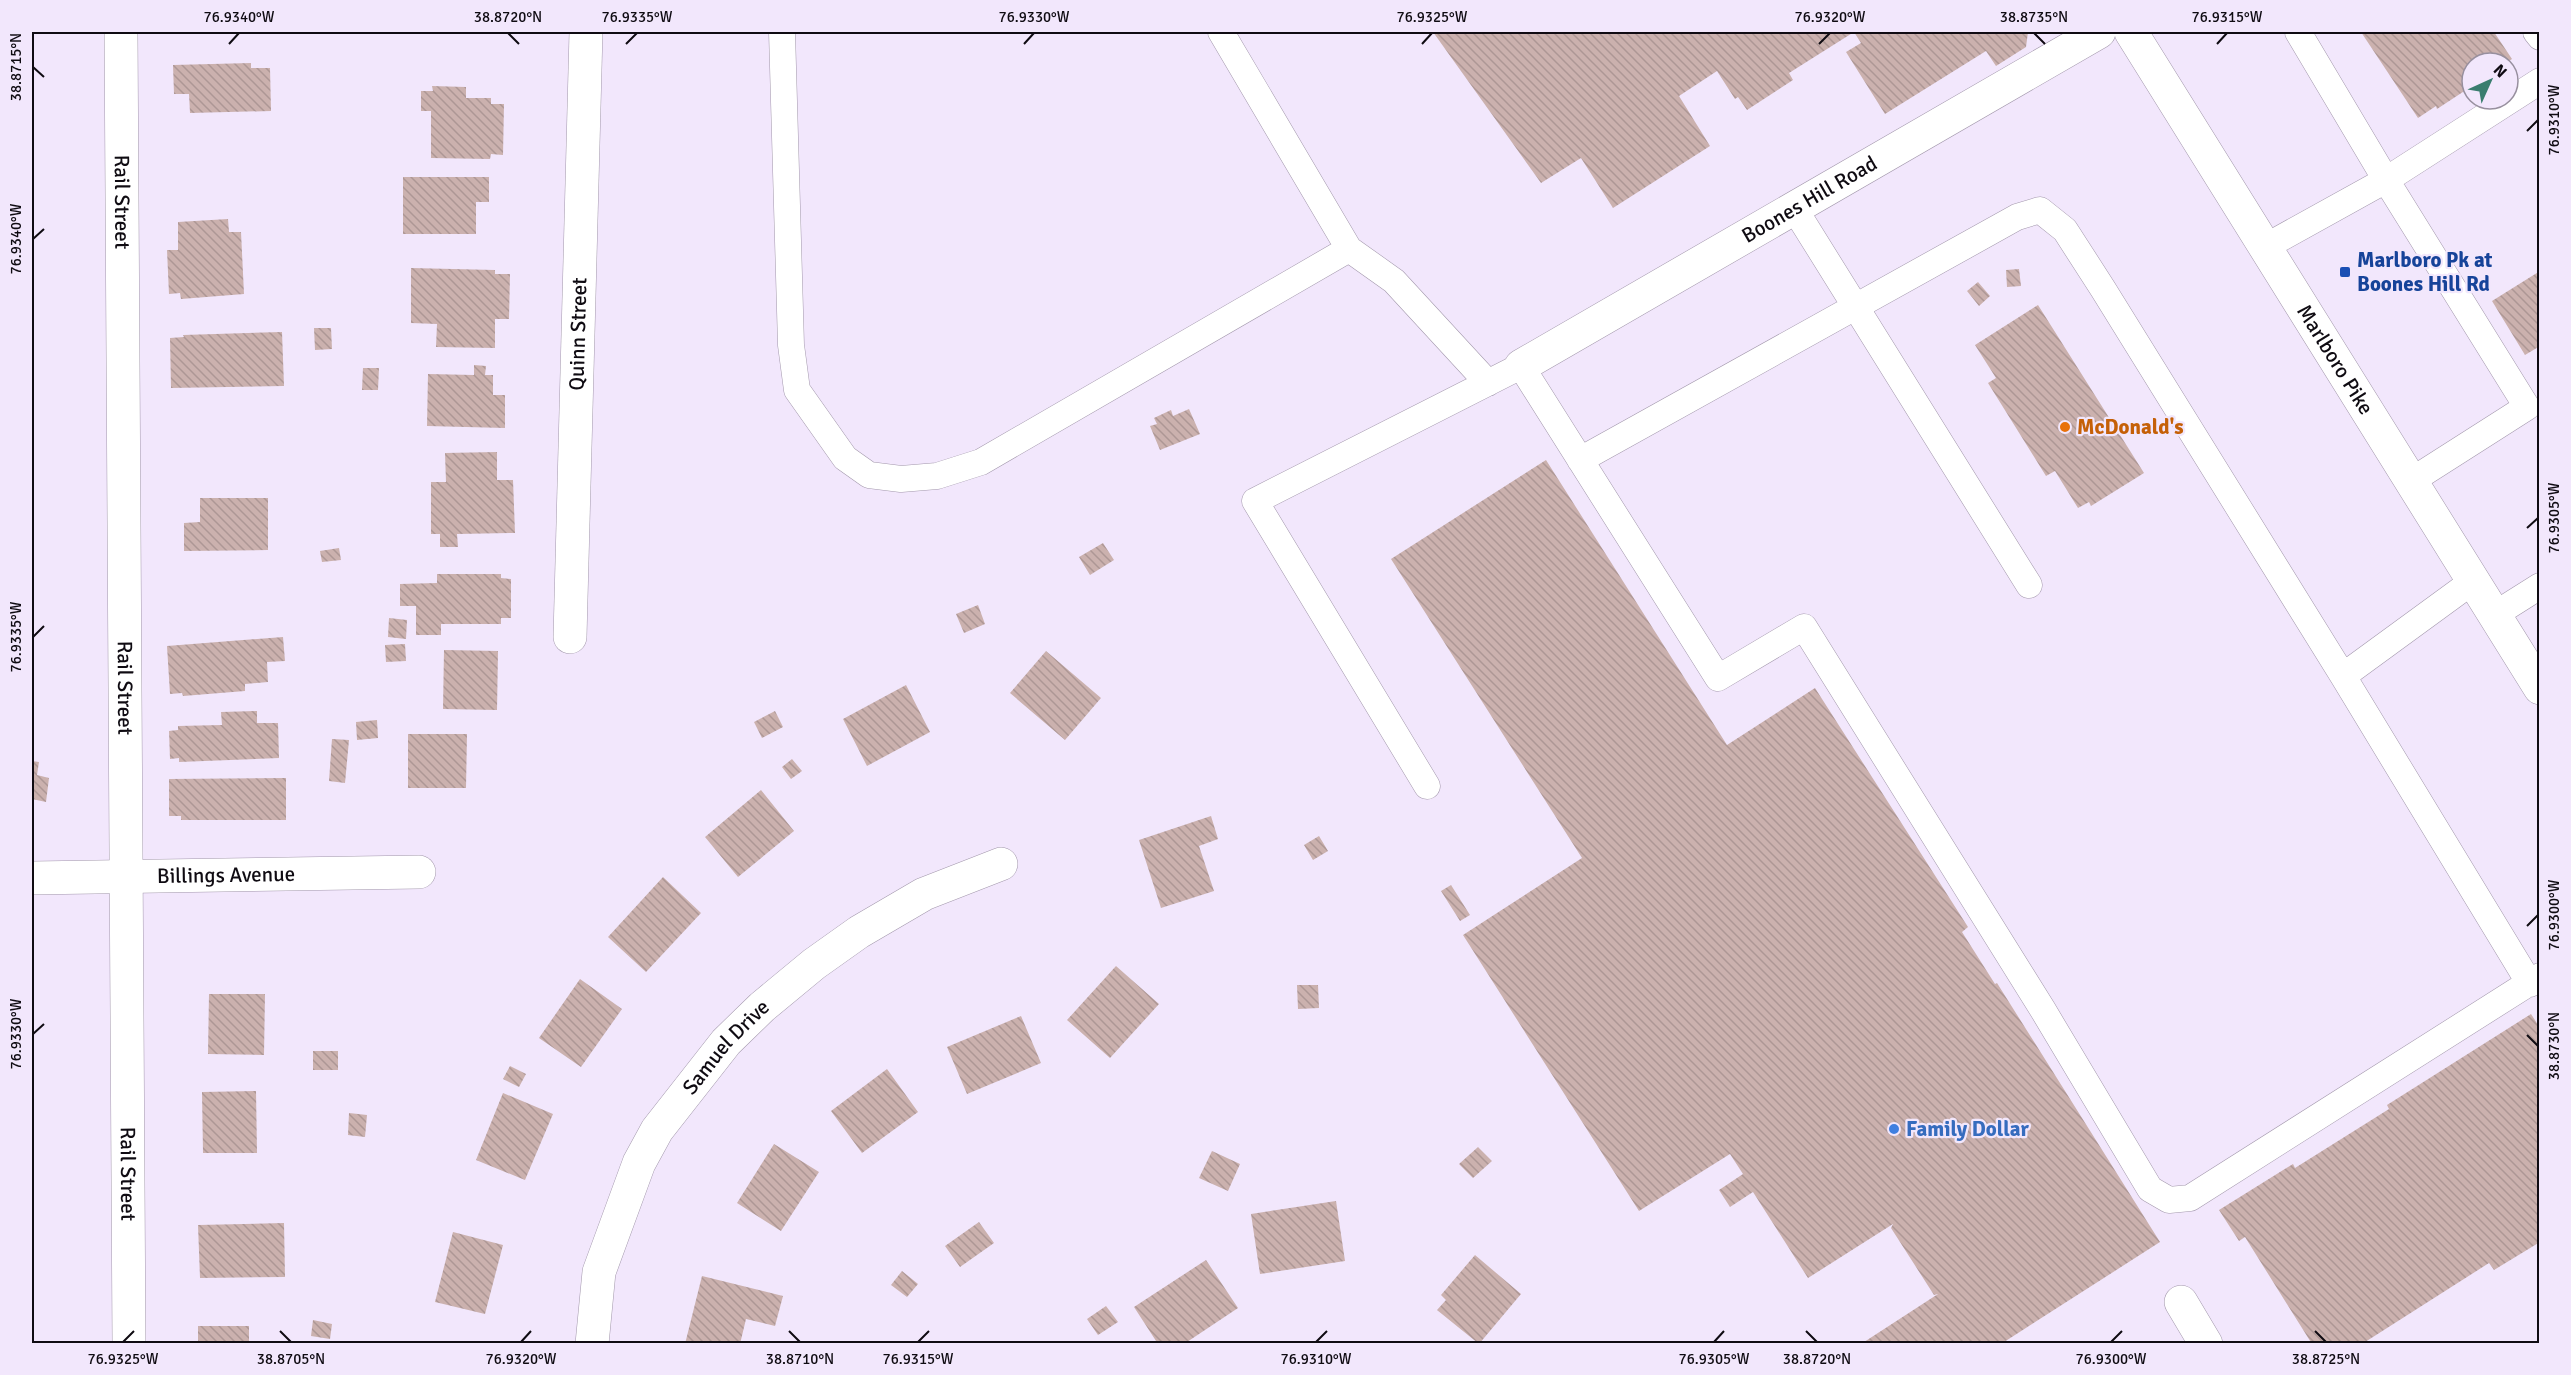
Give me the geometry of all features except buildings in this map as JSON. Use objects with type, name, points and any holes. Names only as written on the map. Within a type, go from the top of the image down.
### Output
[{"type":"street","name":"Rail Street","points":[[120,32],[129,1344]]},
{"type":"street","name":"Quinn Street","points":[[570,637],[586,32]]},
{"type":"street","name":"Boones Hill Road","points":[[1521,366],[2099,32]]},
{"type":"street","name":"Marlboro Pike","points":[[2131,32],[2540,688]]},
{"type":"street","name":"Samuel Drive","points":[[592,1344],[599,1272],[639,1163],[657,1130],[726,1042],[762,1007],[814,964],[859,932],[924,894],[1001,864]]},
{"type":"street","name":"Billings Avenue","points":[[32,878],[419,872]]},
{"type":"street","points":[[2181,1302],[2206,1344]]},
{"type":"lane","points":[[782,32],[791,345],[797,390],[845,458],[868,475],[901,480],[937,476],[981,462],[1349,249]]},
{"type":"lane","points":[[1221,32],[1349,249],[1394,281],[1488,383]]},
{"type":"lane","points":[[2298,32],[2386,180],[2527,407],[2411,482]]},
{"type":"lane","points":[[2536,32],[2540,37]]},
{"type":"lane","points":[[2265,247],[2386,180],[2540,81]]},
{"type":"lane","points":[[1794,208],[2029,585]]},
{"type":"lane","points":[[1427,786],[1255,501],[1521,366],[1580,460],[1718,678],[1804,627],[2043,1010],[2150,1189],[2169,1200],[2190,1198],[2535,980],[2065,230],[2040,210],[2017,217],[1580,460]]},
{"type":"lane","points":[[2343,676],[2474,581]]},
{"type":"lane","points":[[2494,615],[2540,586]]},
{"type":"place","name":"Marlboro Pk at Boones Hill Rd","points":[[2345,272]]},
{"type":"place","name":"McDonald's","points":[[2065,427]]},
{"type":"place","name":"Family Dollar","points":[[1894,1129]]}]
